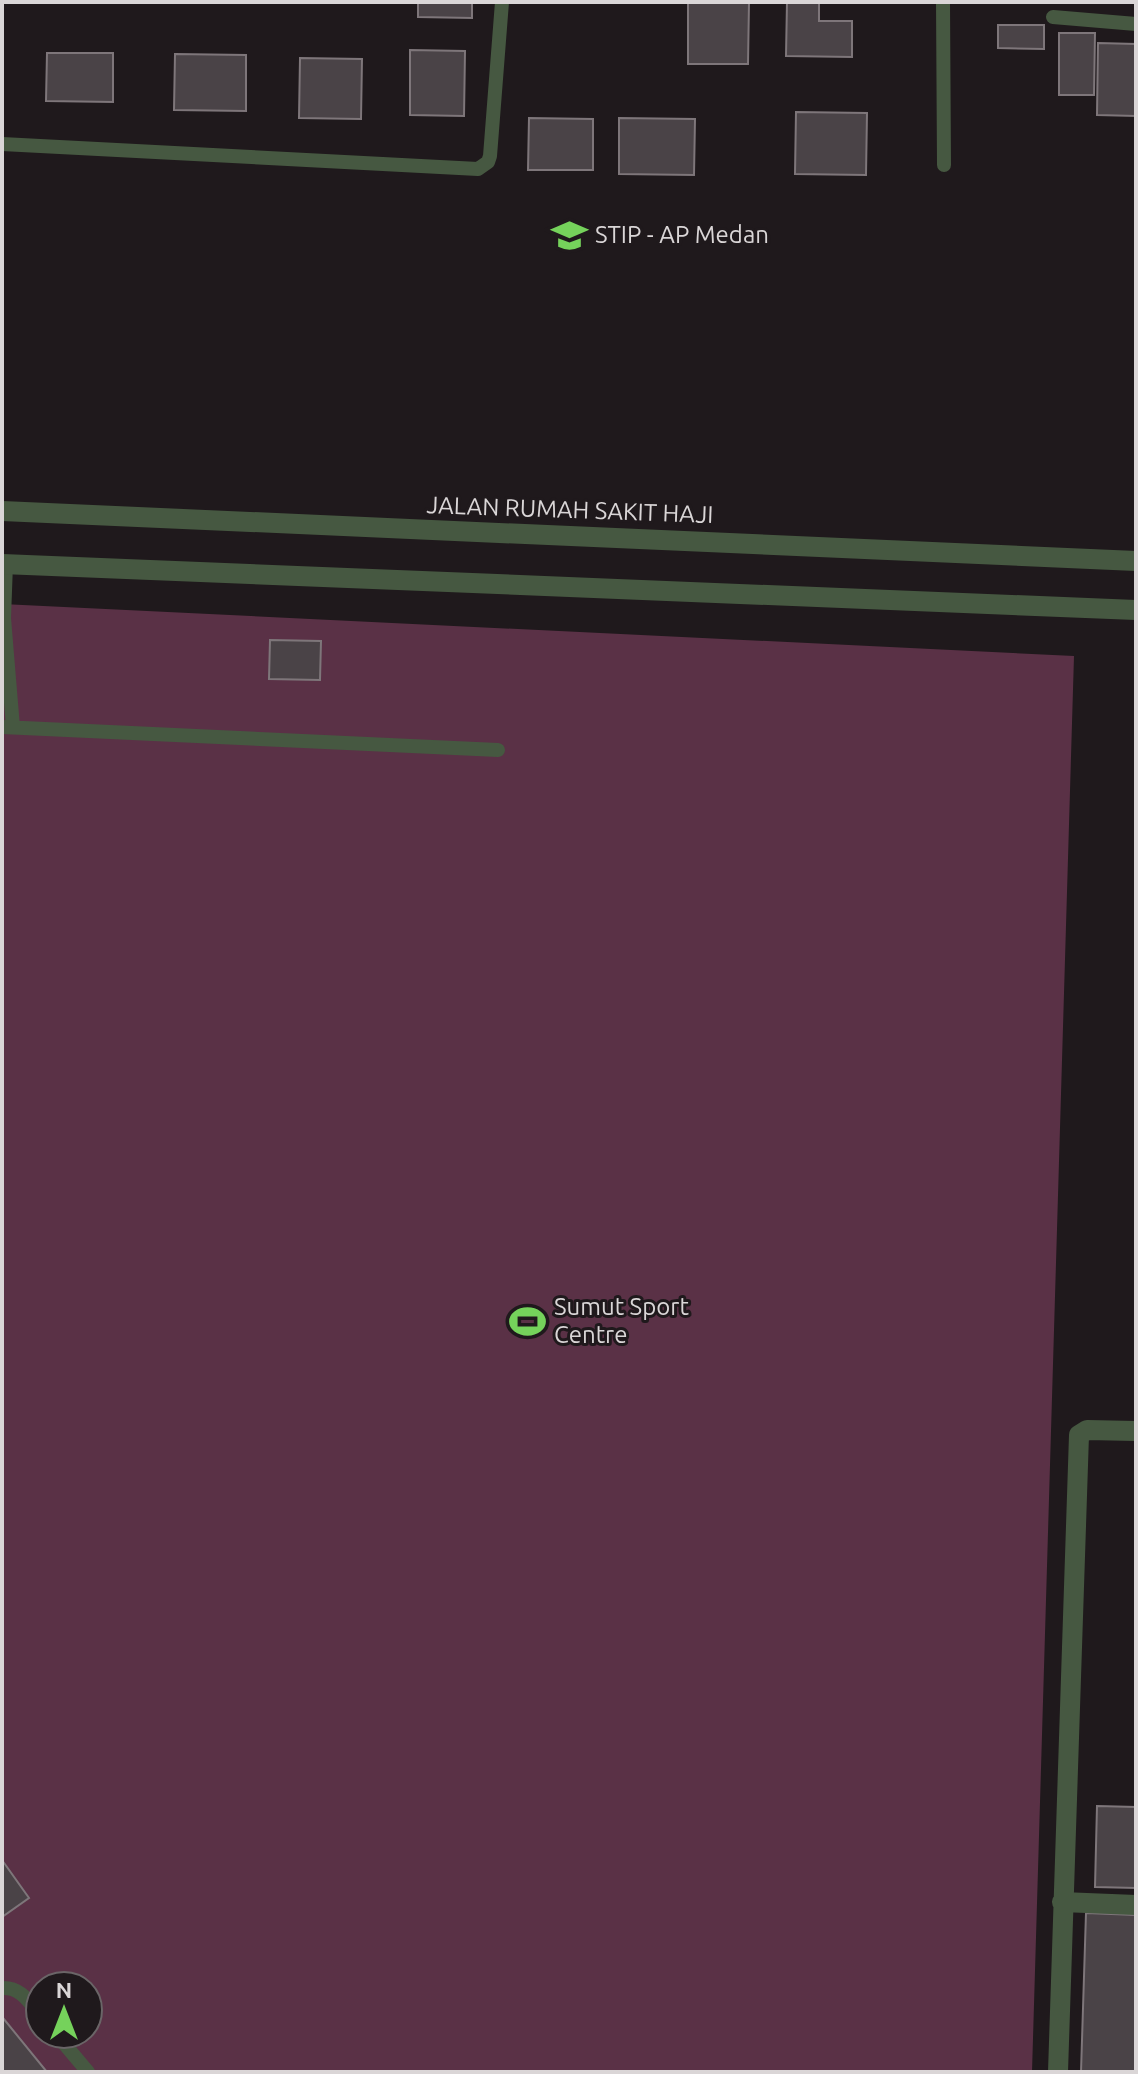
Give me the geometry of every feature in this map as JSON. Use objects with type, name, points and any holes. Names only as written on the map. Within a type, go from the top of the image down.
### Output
[{"type":"street","name":"JALAN RUMAH SAKIT HAJI","points":[[2,511],[1136,561]]},
{"type":"street","points":[[4,564],[1136,610]]},
{"type":"street","points":[[1058,2072],[1079,1435],[1087,1430],[1136,1431]]},
{"type":"street","points":[[1062,1902],[1136,1905]]},
{"type":"lane","points":[[2,144],[478,169],[488,162],[490,156],[502,2]]},
{"type":"lane","points":[[943,2],[944,165]]},
{"type":"lane","points":[[1053,17],[1136,24]]},
{"type":"lane","points":[[4,564],[7,727],[498,750]]},
{"type":"lane","points":[[2,1988],[10,1988],[24,1996]]},
{"type":"lane","points":[[69,2050],[88,2072]]},
{"type":"shaded area","name":"Sumut Sport Centre","points":[[2,604],[1074,656],[1032,2072],[2,2072]]},
{"type":"building","points":[[418,2],[472,2],[472,18],[418,17]]},
{"type":"building","points":[[688,2],[749,2],[748,64],[688,64]]},
{"type":"building","points":[[787,2],[819,2],[819,21],[852,21],[852,57],[786,56]]},
{"type":"building","points":[[998,25],[1044,25],[1044,49],[998,48]]},
{"type":"building","points":[[1059,33],[1095,33],[1094,95],[1059,95]]},
{"type":"building","points":[[1098,43],[1136,44],[1136,116],[1097,115]]},
{"type":"building","points":[[410,50],[465,51],[464,116],[410,115]]},
{"type":"building","points":[[47,53],[113,53],[113,102],[46,101]]},
{"type":"building","points":[[175,54],[246,55],[246,111],[174,110]]},
{"type":"building","points":[[300,58],[362,59],[361,119],[299,118]]},
{"type":"building","points":[[796,112],[867,113],[866,175],[795,174]]},
{"type":"building","points":[[529,118],[593,119],[593,170],[528,170]]},
{"type":"building","points":[[619,118],[695,119],[694,175],[619,174]]},
{"type":"building","points":[[270,640],[321,641],[320,680],[269,679]]},
{"type":"building","points":[[1097,1806],[1136,1807],[1136,1888],[1095,1887]]},
{"type":"building","points":[[2,1860],[29,1898],[2,1917]]},
{"type":"building","points":[[1086,1913],[1136,1915],[1136,2072],[1081,2072]]},
{"type":"building","points":[[3,2018],[24,2044],[24,2050],[29,2050],[47,2072],[2,2072]]},
{"type":"place","name":"STIP - AP Medan","points":[[569,235]]},
{"type":"place","name":"Sumut Sport Centre","points":[[528,1321]]}]
